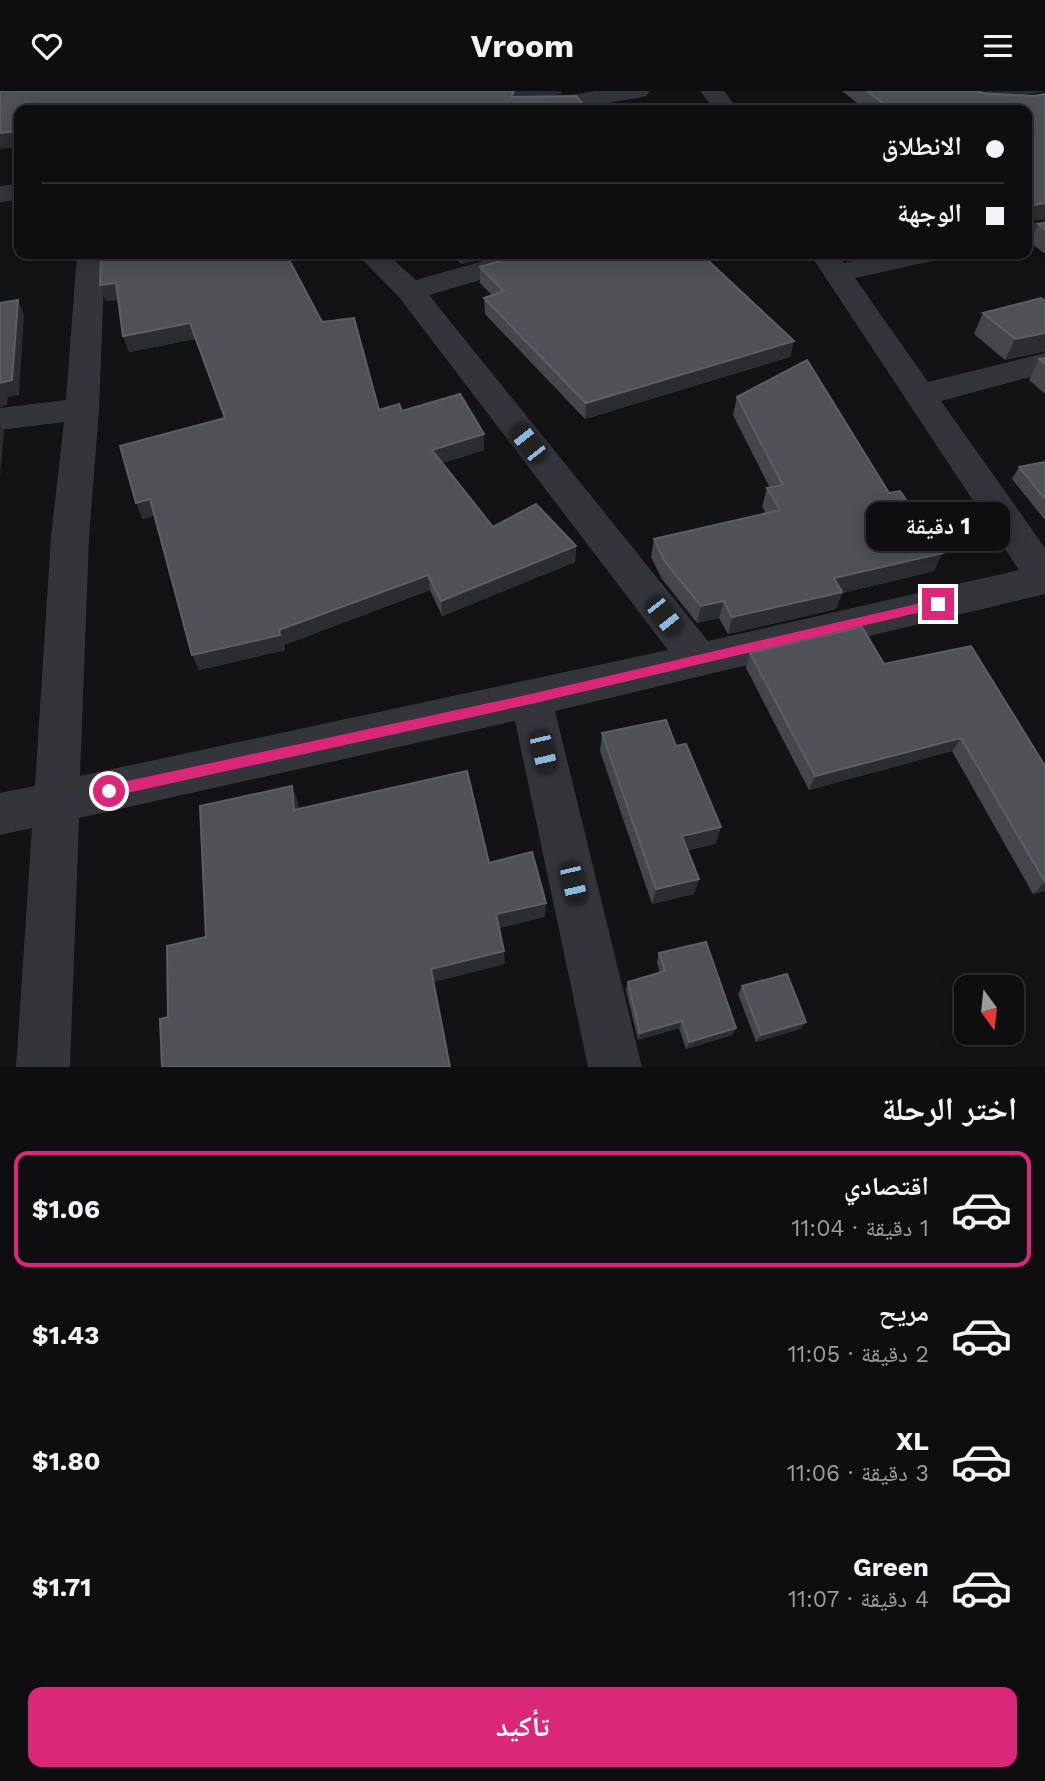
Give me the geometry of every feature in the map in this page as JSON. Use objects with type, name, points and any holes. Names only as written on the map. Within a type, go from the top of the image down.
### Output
[{"type":"street","points":[[554,105],[638,91]]},
{"type":"street","points":[[43,1067],[70,537],[82,409],[91,259]]},
{"type":"street","points":[[376,259],[410,291],[698,659]]},
{"type":"street","points":[[410,291],[521,259]]},
{"type":"street","points":[[0,814],[531,699],[1045,578],[831,263],[873,259]]},
{"type":"street","points":[[921,395],[1045,363]]},
{"type":"street","points":[[0,419],[82,409]]},
{"type":"street","points":[[531,699],[615,1067]]},
{"type":"building","points":[[0,91],[514,91],[511,97],[576,96],[584,105],[14,105],[14,132],[0,133]]},
{"type":"building","points":[[867,91],[981,91],[979,93],[1034,96],[1045,94],[1045,203],[1033,205],[1032,220],[1032,105],[885,105]]},
{"type":"building","points":[[101,259],[289,259],[322,322],[354,318],[379,410],[399,404],[402,411],[460,394],[484,434],[432,450],[493,527],[536,504],[576,546],[441,601],[428,575],[279,630],[280,635],[192,655],[150,499],[136,503],[120,446],[225,418],[190,323],[123,336],[116,283],[100,285]]},
{"type":"building","points":[[507,259],[706,259],[794,341],[586,403],[484,298],[504,291],[480,267]]},
{"type":"building","points":[[1041,298],[1045,301],[1045,333],[1015,339],[983,313]]},
{"type":"building","points":[[18,300],[12,380],[0,383],[0,303]]},
{"type":"building","points":[[807,360],[889,493],[900,491],[943,553],[834,578],[842,592],[732,617],[724,601],[701,606],[665,562],[654,539],[780,510],[767,488],[783,485],[737,397]]},
{"type":"building","points":[[1045,462],[1045,499],[1019,467]]},
{"type":"building","points":[[862,627],[884,664],[971,646],[1045,766],[1045,882],[961,738],[815,776],[750,653]]},
{"type":"building","points":[[666,720],[676,746],[686,744],[721,827],[682,836],[699,879],[656,889],[602,733]]},
{"type":"building","points":[[467,771],[489,863],[532,852],[546,903],[496,914],[504,951],[431,969],[450,1067],[162,1067],[160,1019],[168,1017],[167,946],[206,937],[200,806],[292,786],[294,810]]},
{"type":"building","points":[[706,942],[736,1028],[689,1042],[682,1021],[640,1033],[628,982],[665,971],[659,953]]},
{"type":"building","points":[[787,974],[806,1022],[761,1035],[742,986]]},
{"type":"route","points":[[109,791],[531,699],[938,604]]}]
